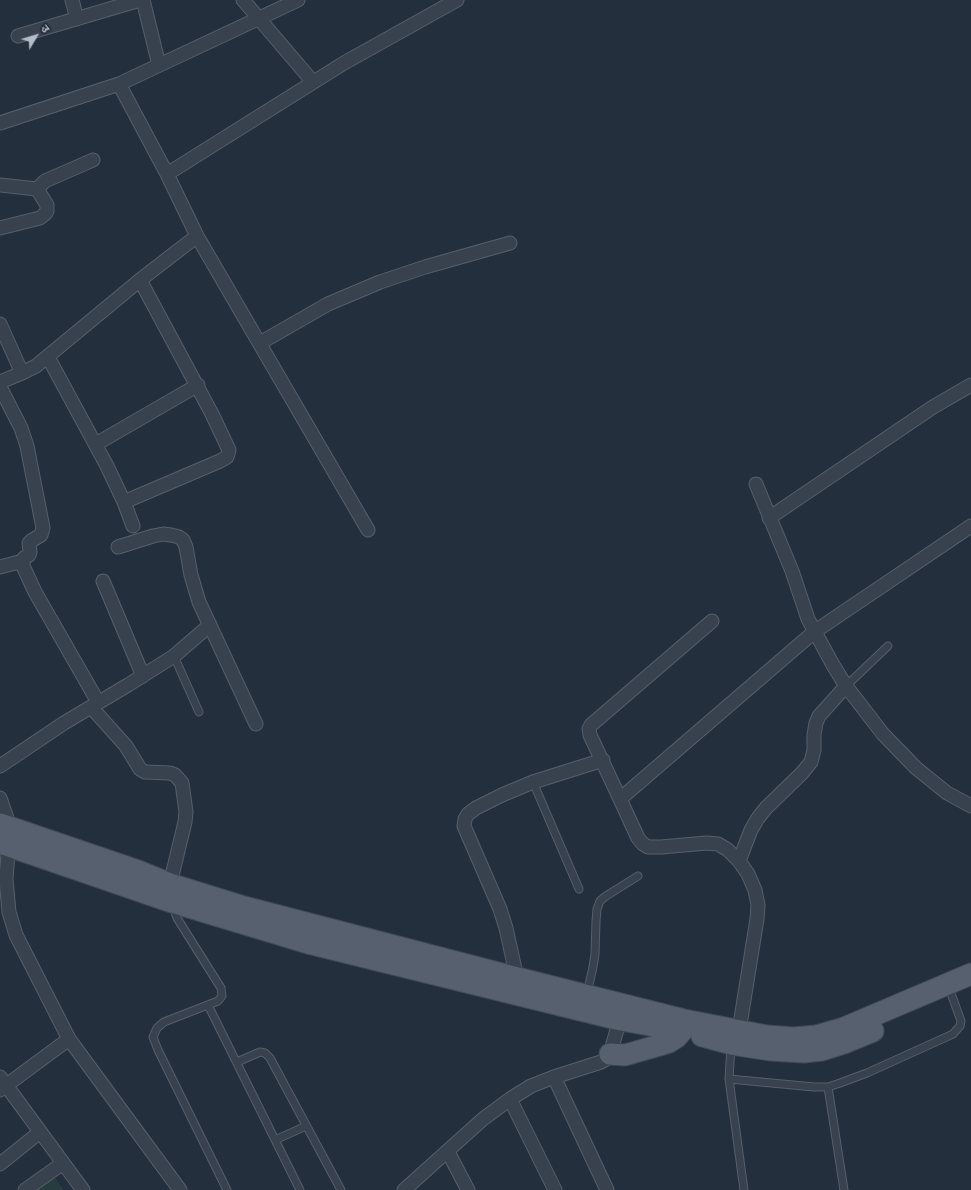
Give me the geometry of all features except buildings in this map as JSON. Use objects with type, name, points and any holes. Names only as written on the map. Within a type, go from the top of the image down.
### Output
[{"type":"main road","points":[[5,836],[138,871],[171,893],[308,942],[735,1038],[770,1050],[804,1052],[822,1050],[844,1043],[962,992]]},
{"type":"main road","points":[[171,893],[244,907],[586,995],[622,1012]]},
{"type":"main road","points":[[735,1038],[767,1036],[816,1036],[844,1028],[971,974]]},
{"type":"main road","points":[[610,1054],[625,1055],[660,1046],[673,1039],[683,1026]]},
{"type":"street","points":[[72,0],[77,19]]},
{"type":"street","points":[[18,36],[140,0]]},
{"type":"street","points":[[143,0],[159,65]]},
{"type":"street","points":[[243,0],[313,82]]},
{"type":"street","points":[[0,123],[119,84],[298,0]]},
{"type":"street","points":[[167,174],[351,59],[457,0]]},
{"type":"street","points":[[119,84],[167,174],[197,236],[368,530]]},
{"type":"street","points":[[38,189],[45,181],[93,160]]},
{"type":"street","points":[[0,185],[38,189]]},
{"type":"street","points":[[0,228],[40,218],[45,214],[47,205],[38,189]]},
{"type":"street","points":[[0,382],[36,366],[140,280],[197,236]]},
{"type":"street","points":[[260,343],[328,304],[380,282],[425,267],[510,243]]},
{"type":"street","points":[[124,502],[220,460],[226,457],[229,450],[198,385],[140,280]]},
{"type":"street","points":[[0,324],[22,373]]},
{"type":"street","points":[[48,357],[96,444],[124,502],[133,526]]},
{"type":"street","points":[[96,444],[198,385]]},
{"type":"street","points":[[770,518],[933,407],[971,385]]},
{"type":"street","points":[[0,387],[21,428],[27,446],[43,528],[41,535],[29,543],[30,552],[23,561],[0,567]]},
{"type":"street","points":[[756,484],[792,571],[803,607],[814,632],[846,686],[883,734],[916,768],[947,793],[971,806]]},
{"type":"street","points":[[620,799],[814,632],[971,526]]},
{"type":"street","points":[[118,547],[163,534],[171,534],[183,540],[195,590],[256,724]]},
{"type":"street","points":[[23,561],[23,566],[35,592],[94,705],[126,746],[140,769],[145,772],[170,773],[179,778],[182,783],[186,812],[171,893]]},
{"type":"street","points":[[103,581],[144,676]]},
{"type":"street","points":[[712,621],[591,725],[589,729],[590,735],[603,760],[638,838],[643,844],[648,847],[661,848],[706,843],[718,844],[728,850],[738,860],[748,874],[755,890],[758,905],[757,919],[735,1038]]},
{"type":"street","points":[[0,766],[58,727],[144,676],[174,656],[210,625]]},
{"type":"street","points":[[738,860],[758,818],[766,808],[802,774],[810,762],[814,750],[814,735],[819,716],[846,686]]},
{"type":"street","points":[[517,978],[506,928],[500,909],[464,826],[465,820],[468,814],[476,808],[533,782],[603,760]]},
{"type":"street","points":[[0,798],[5,836],[3,879],[9,912],[16,935],[69,1039],[180,1190]]},
{"type":"street","points":[[404,1190],[483,1119],[510,1099],[532,1086],[554,1077],[601,1062],[610,1054],[622,1012]]},
{"type":"street","points":[[69,1039],[2,1084],[83,1190]]},
{"type":"street","points":[[554,1077],[607,1190]]},
{"type":"street","points":[[510,1099],[554,1190]]},
{"type":"street","points":[[0,1164],[40,1132]]},
{"type":"street","points":[[448,1152],[468,1190]]},
{"type":"street","points":[[25,1190],[63,1163]]},
{"type":"lane","points":[[846,686],[888,646]]},
{"type":"lane","points":[[174,656],[199,712]]},
{"type":"lane","points":[[533,782],[578,889]]},
{"type":"lane","points":[[586,995],[595,954],[596,921],[599,905],[606,896],[638,876]]},
{"type":"lane","points":[[171,893],[174,911],[177,918],[221,988],[222,996],[218,1001],[164,1022],[157,1028],[153,1037],[227,1190]]},
{"type":"lane","points":[[729,1079],[828,1087],[867,1073],[954,1034],[958,1030],[961,1021],[962,992]]},
{"type":"lane","points":[[208,1005],[300,1190]]},
{"type":"lane","points":[[735,1038],[729,1079],[744,1190]]},
{"type":"lane","points":[[237,1062],[260,1052],[265,1053],[275,1065],[341,1190]]},
{"type":"lane","points":[[828,1087],[844,1190]]},
{"type":"lane","points":[[275,1140],[306,1126]]},
{"type":"green space","points":[[47,1167],[64,1190],[21,1190],[18,1187]]}]
